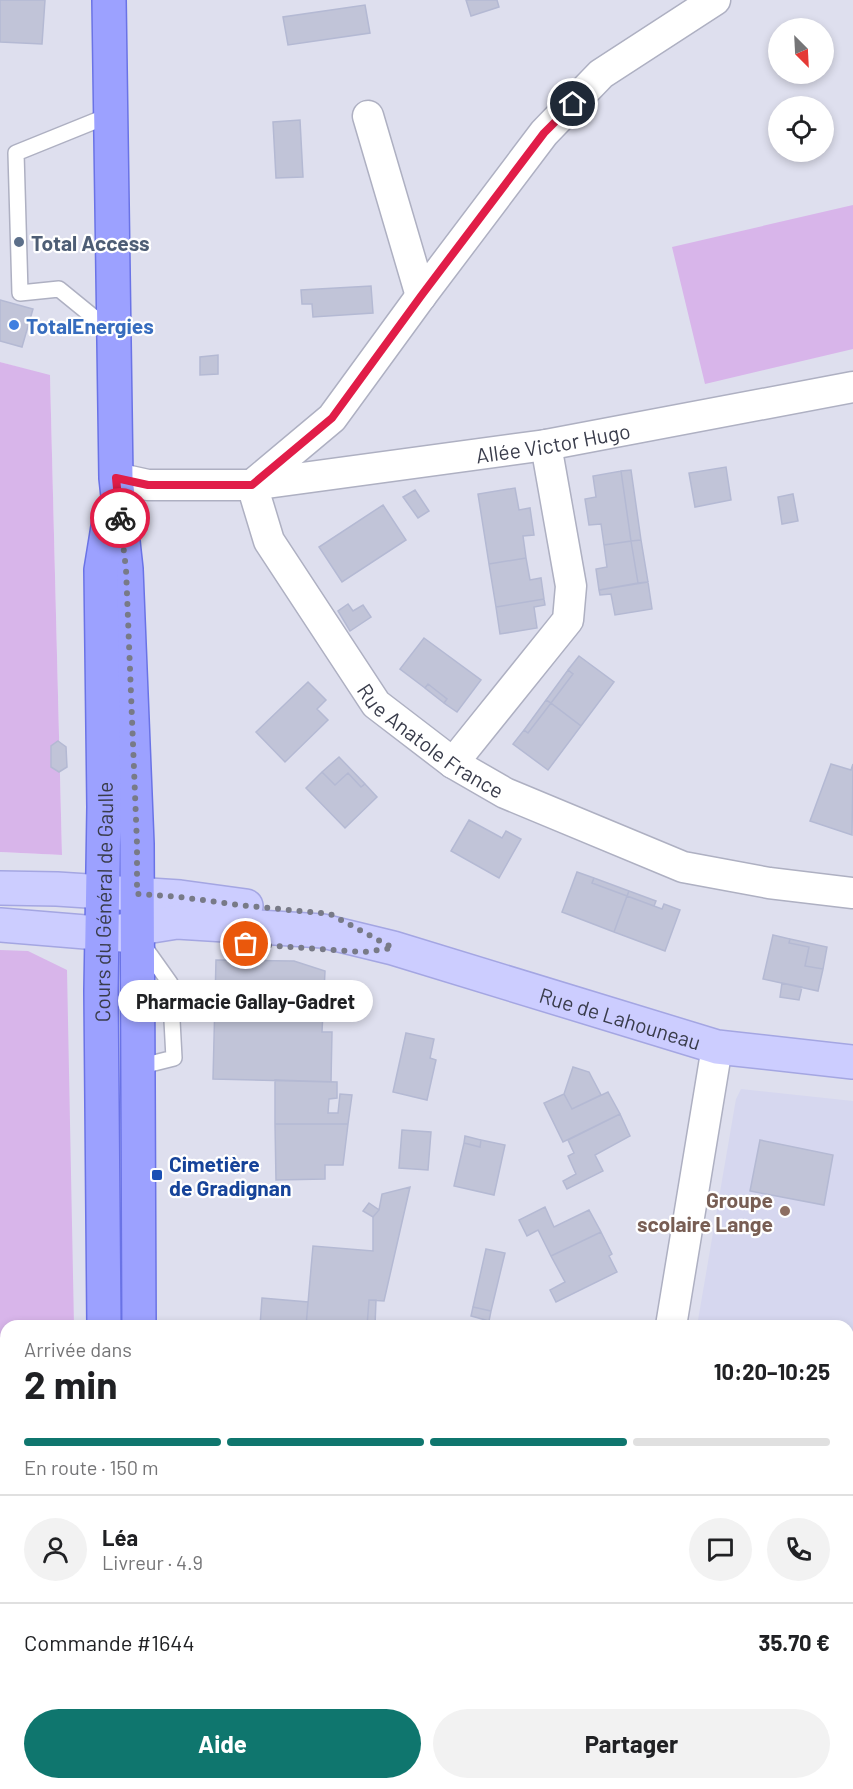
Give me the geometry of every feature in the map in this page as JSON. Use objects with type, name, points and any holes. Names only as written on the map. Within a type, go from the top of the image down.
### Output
[{"type":"main road","name":"Cours du Général de Gaulle","points":[[109,0],[116,478],[126,569],[137,844],[139,1320]]},
{"type":"main road","name":"Cours du Général de Gaulle","points":[[104,1320],[102,895],[104,807],[101,570],[116,478]]},
{"type":"street","points":[[116,478],[148,485],[252,485],[332,418],[544,133],[601,75],[715,0]]},
{"type":"street","points":[[369,116],[421,296]]},
{"type":"street","name":"Allée Victor Hugo","points":[[252,485],[546,445],[853,387]]},
{"type":"street","points":[[453,764],[568,620],[572,586],[546,445]]},
{"type":"street","name":"Rue Anatole France","points":[[252,485],[269,541],[375,704],[453,764],[506,793],[683,867],[769,883],[853,893]]},
{"type":"street","points":[[0,888],[57,897]]},
{"type":"street","name":"Rue de Lahouneau","points":[[57,897],[137,894],[330,914],[393,948],[717,1047],[853,1062]]},
{"type":"street","points":[[0,905],[57,897]]},
{"type":"street","name":"Rue de Lahouneau","points":[[0,925],[102,934],[137,933],[364,952],[393,948]]},
{"type":"street","points":[[672,1320],[717,1047]]},
{"type":"lane","points":[[110,115],[16,153],[20,293],[59,289],[114,334]]},
{"type":"shaded area","points":[[0,0],[853,0],[853,1320],[0,1320],[0,852],[62,855],[50,376],[0,362]]},
{"type":"shaded area","points":[[853,205],[853,349],[705,384],[672,247]]},
{"type":"shaded area","points":[[0,362],[50,375],[62,855],[0,852]]},
{"type":"shaded area","points":[[0,950],[28,951],[67,970],[74,1320],[0,1320]]},
{"type":"shaded area","name":"Groupe scolaire Lange","points":[[741,1089],[853,1101],[853,1320],[698,1320],[736,1099]]},
{"type":"building","points":[[0,0],[45,0],[42,44],[0,42]]},
{"type":"building","points":[[466,0],[497,0],[499,7],[471,16]]},
{"type":"building","points":[[365,5],[370,33],[288,45],[283,17]]},
{"type":"building","points":[[300,120],[303,177],[276,178],[273,122]]},
{"type":"building","points":[[371,286],[373,313],[313,317],[312,304],[302,304],[301,290]]},
{"type":"building","name":"TotalEnergies","points":[[0,300],[33,309],[22,347],[0,341]]},
{"type":"building","points":[[218,355],[218,374],[200,375],[200,357]]},
{"type":"building","points":[[726,467],[731,500],[695,507],[689,473]]},
{"type":"building","points":[[631,470],[641,540],[631,541],[621,471]]},
{"type":"building","points":[[621,471],[631,541],[604,545],[601,524],[589,525],[585,499],[596,497],[593,476]]},
{"type":"building","points":[[515,488],[519,510],[530,508],[534,535],[523,536],[526,558],[489,564],[478,494]]},
{"type":"building","points":[[415,490],[429,511],[418,518],[403,497]]},
{"type":"building","points":[[793,494],[798,521],[782,524],[778,497]]},
{"type":"building","points":[[383,505],[406,540],[342,582],[319,547]]},
{"type":"building","points":[[641,540],[648,582],[638,583],[631,541]]},
{"type":"building","points":[[631,541],[638,583],[599,590],[596,569],[607,567],[604,545]]},
{"type":"building","points":[[526,558],[530,580],[541,578],[544,599],[496,607],[489,564]]},
{"type":"building","points":[[648,582],[652,609],[615,615],[611,594],[600,595],[599,590]]},
{"type":"building","points":[[544,599],[545,605],[534,607],[537,628],[500,634],[496,607]]},
{"type":"building","points":[[348,604],[353,611],[363,605],[371,617],[350,631],[338,611]]},
{"type":"building","points":[[424,638],[481,680],[457,712],[444,703],[447,699],[428,684],[425,688],[400,669]]},
{"type":"building","points":[[579,656],[614,682],[581,726],[551,703],[573,674],[568,670]]},
{"type":"building","points":[[568,670],[573,674],[551,703],[546,700]]},
{"type":"building","points":[[308,682],[326,700],[317,709],[328,720],[285,762],[256,732]]},
{"type":"building","points":[[428,684],[447,699],[444,703],[425,688]]},
{"type":"building","points":[[546,700],[551,703],[528,733],[524,730]]},
{"type":"building","points":[[551,703],[581,726],[548,770],[513,744],[524,730],[528,733]]},
{"type":"building","points":[[58,741],[66,747],[67,767],[59,772],[51,767],[51,746]]},
{"type":"building","points":[[339,757],[365,784],[361,787],[348,773],[335,785],[322,772]]},
{"type":"building","points":[[831,764],[851,770],[853,764],[852,835],[810,821]]},
{"type":"building","points":[[322,772],[335,785],[348,773],[361,787],[365,784],[377,797],[345,828],[306,788]]},
{"type":"building","points":[[469,820],[502,838],[506,831],[521,839],[499,878],[451,851]]},
{"type":"building","points":[[577,872],[594,878],[592,883],[627,896],[614,932],[562,912]]},
{"type":"building","points":[[594,878],[629,891],[627,896],[592,883]]},
{"type":"building","points":[[629,891],[656,901],[654,906],[627,896]]},
{"type":"building","points":[[627,896],[662,909],[664,904],[680,910],[665,951],[614,932]]},
{"type":"building","points":[[773,935],[790,939],[789,943],[809,947],[805,966],[823,969],[818,991],[763,979]]},
{"type":"building","points":[[790,939],[827,947],[823,969],[805,966],[809,947],[789,943]]},
{"type":"building","points":[[216,960],[294,961],[325,971],[322,1032],[332,1032],[331,1082],[213,1079]]},
{"type":"building","points":[[208,982],[216,982],[215,998],[208,997]]},
{"type":"building","points":[[782,983],[802,987],[799,1000],[780,997]]},
{"type":"building","points":[[406,1033],[434,1039],[430,1058],[436,1060],[427,1100],[393,1092]]},
{"type":"building","points":[[573,1067],[589,1072],[601,1095],[572,1109],[564,1094]]},
{"type":"building","points":[[275,1080],[337,1082],[337,1098],[329,1099],[328,1113],[338,1113],[340,1094],[352,1095],[348,1124],[275,1124]]},
{"type":"building","points":[[608,1092],[620,1114],[563,1142],[544,1103],[564,1094],[572,1109]]},
{"type":"building","points":[[620,1114],[630,1136],[595,1155],[603,1171],[567,1189],[563,1181],[576,1174],[568,1156],[574,1153],[568,1140]]},
{"type":"building","points":[[275,1124],[348,1124],[343,1165],[325,1165],[325,1179],[276,1180]]},
{"type":"building","points":[[402,1130],[431,1132],[428,1170],[399,1168]]},
{"type":"building","points":[[465,1136],[481,1140],[480,1147],[464,1143]]},
{"type":"building","points":[[481,1140],[505,1145],[494,1195],[454,1186],[464,1143],[480,1147]]},
{"type":"building","points":[[760,1140],[833,1155],[824,1205],[750,1191]]},
{"type":"building","points":[[410,1187],[384,1301],[369,1300],[367,1320],[307,1320],[313,1246],[373,1251],[373,1217],[379,1210],[382,1194]]},
{"type":"building","points":[[369,1203],[379,1210],[373,1217],[363,1211]]},
{"type":"building","points":[[545,1207],[554,1227],[589,1210],[601,1232],[551,1256],[538,1230],[527,1236],[519,1220]]},
{"type":"building","points":[[601,1232],[612,1254],[609,1256],[617,1272],[556,1302],[550,1290],[565,1282],[551,1256]]},
{"type":"building","points":[[486,1249],[505,1253],[491,1311],[473,1307]]},
{"type":"building","points":[[262,1298],[308,1302],[306,1320],[260,1320]]},
{"type":"building","points":[[369,1300],[376,1300],[375,1320],[367,1320]]},
{"type":"building","points":[[473,1307],[491,1311],[489,1320],[471,1316]]},
{"type":"way so far","points":[[120,518],[126,569],[137,894],[330,914],[393,948],[364,952],[246,944]]},
{"type":"place","name":"Total Access","points":[[19,242]]},
{"type":"place","name":"TotalEnergies","points":[[14,325]]},
{"type":"place","name":"Pharmacie Gallay-Gadret","points":[[246,944]]},
{"type":"place","name":"Cimetière de Gradignan","points":[[157,1175]]},
{"type":"place","name":"Groupe scolaire Lange","points":[[785,1211]]},
{"type":"route","points":[[120,518],[116,478],[148,485],[252,485],[332,418],[544,133],[573,104]]}]
